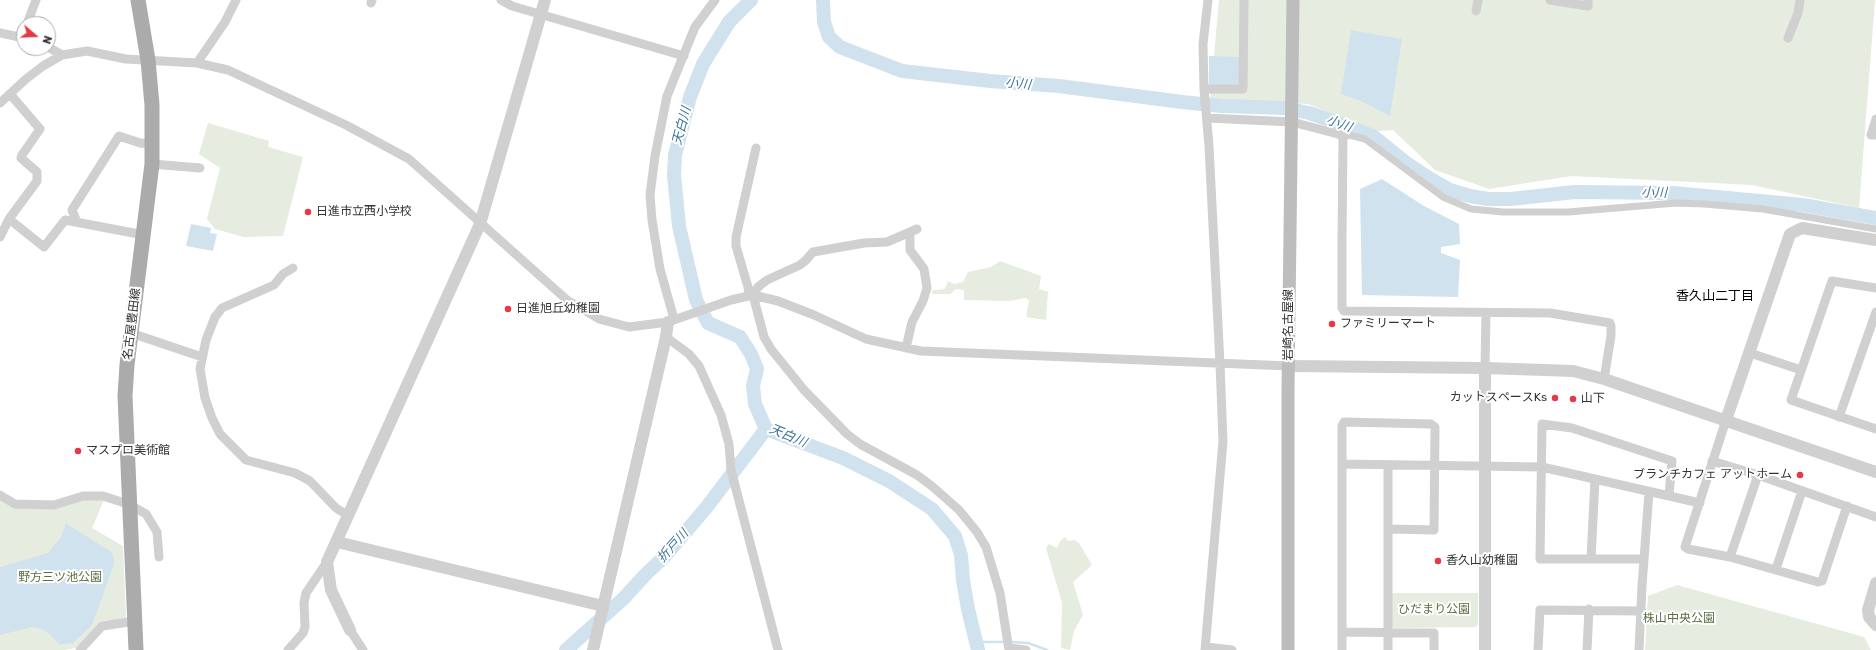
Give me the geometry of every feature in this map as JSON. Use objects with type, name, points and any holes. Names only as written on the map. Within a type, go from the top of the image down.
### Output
[{"type":"main road","name":"名古屋豊田線","points":[[136,650],[136,621],[128,504],[125,396],[131,333],[152,164],[152,105],[148,60],[138,0]]},
{"type":"main road","name":"岩崎名古屋線","points":[[1288,650],[1293,0]]},
{"type":"street","points":[[30,16],[36,0]]},
{"type":"street","points":[[197,63],[225,22],[236,0]]},
{"type":"street","points":[[502,0],[512,6],[541,13],[684,56]]},
{"type":"street","points":[[288,650],[303,632],[305,627],[304,602],[306,593],[327,562],[337,542],[480,224],[545,0]]},
{"type":"street","points":[[593,650],[671,320],[660,269],[652,220],[650,195],[661,118],[667,96],[696,27],[715,0]]},
{"type":"street","points":[[1208,0],[1203,44],[1204,93],[1220,364],[1222,442],[1205,648],[1232,650]]},
{"type":"street","points":[[1204,93],[1243,89],[1244,0]]},
{"type":"street","points":[[1476,11],[1478,0]]},
{"type":"street","points":[[1550,0],[1588,6],[1588,0]]},
{"type":"street","points":[[1788,38],[1798,12],[1800,0]]},
{"type":"street","points":[[0,33],[16,36]]},
{"type":"street","points":[[0,103],[42,66],[62,55],[87,51],[126,59],[197,63],[228,70],[346,125],[409,159],[566,300],[599,319],[629,327],[671,320],[730,300],[751,295],[778,302],[814,315],[866,339],[921,351],[1220,364],[1485,368],[1572,371],[1604,379],[1876,472]]},
{"type":"street","points":[[56,52],[62,55]]},
{"type":"street","points":[[0,237],[9,219],[37,181],[37,172],[21,158],[40,129],[10,94]]},
{"type":"street","points":[[1206,115],[1291,118],[1343,137],[1349,135],[1365,139],[1443,198],[1471,209],[1503,212],[1568,212],[1676,203],[1704,204],[1763,209],[1876,229]]},
{"type":"street","points":[[1876,119],[1871,134],[1876,136]]},
{"type":"street","points":[[77,222],[72,210],[119,136],[140,143],[152,144]]},
{"type":"street","points":[[1343,137],[1342,308],[1344,311],[1550,313],[1610,323],[1611,336],[1604,379]]},
{"type":"street","points":[[756,148],[736,236],[736,246],[764,337],[771,349],[804,390],[847,434],[874,453],[917,475],[959,510],[977,532],[986,547],[1000,593],[1008,645],[1026,650]]},
{"type":"street","points":[[152,164],[200,168]]},
{"type":"street","points":[[9,219],[44,247],[65,220],[144,235]]},
{"type":"street","points":[[1848,506],[1822,581],[1818,582],[1776,569],[1730,557],[1688,549],[1685,547],[1712,461],[1790,234],[1802,228],[1876,240]]},
{"type":"street","points":[[751,295],[767,280],[783,271],[800,265],[813,252],[864,243],[887,242],[913,231],[910,250],[924,269],[927,288],[923,301],[912,322],[906,348]]},
{"type":"street","points":[[293,268],[283,274],[274,284],[222,308],[215,316],[202,357],[200,369],[205,398],[212,418],[220,434],[246,460],[295,473],[310,481],[336,508],[348,516]]},
{"type":"street","points":[[1876,288],[1832,281],[1791,400],[1876,429]]},
{"type":"street","points":[[1839,417],[1876,312]]},
{"type":"street","points":[[1485,650],[1486,313]]},
{"type":"street","points":[[131,333],[202,357]]},
{"type":"street","points":[[666,337],[689,354],[699,366],[721,415],[729,444],[731,470],[778,650]]},
{"type":"street","points":[[1750,353],[1801,370]]},
{"type":"street","points":[[1342,650],[1342,426],[1344,422],[1433,424],[1435,427],[1434,530],[1389,529]]},
{"type":"street","points":[[1644,560],[1540,559],[1542,424],[1572,428],[1672,461],[1669,495]]},
{"type":"street","points":[[1712,461],[1802,490],[1876,517]]},
{"type":"street","points":[[1342,464],[1542,467],[1700,503]]},
{"type":"street","points":[[1388,465],[1388,650]]},
{"type":"street","points":[[1730,557],[1758,475]]},
{"type":"street","points":[[1591,559],[1595,479]]},
{"type":"street","points":[[1776,569],[1802,490]]},
{"type":"street","points":[[1640,650],[1649,492]]},
{"type":"street","points":[[0,495],[15,504],[54,505],[83,496],[103,496],[128,504],[146,514],[157,532],[159,557]]},
{"type":"street","points":[[337,542],[603,606]]},
{"type":"street","points":[[327,562],[331,590],[350,630],[363,650]]},
{"type":"street","points":[[1876,583],[1868,610],[1869,617],[1876,625]]},
{"type":"street","points":[[1538,650],[1540,610],[1589,609],[1642,611]]},
{"type":"street","points":[[1587,650],[1589,609]]},
{"type":"street","points":[[80,650],[102,626],[136,621]]},
{"type":"street","points":[[1342,632],[1434,633],[1434,650]]},
{"type":"green space","points":[[1219,0],[1875,0],[1859,208],[1752,185],[1571,176],[1489,189],[1435,170],[1393,130],[1378,131],[1308,104],[1210,100]]},
{"type":"green space","points":[[208,123],[269,141],[268,147],[303,157],[283,236],[244,237],[215,229],[207,219],[220,168],[199,154]]},
{"type":"green space","points":[[1000,261],[1041,276],[1039,289],[1048,292],[1046,320],[1026,317],[1029,301],[1026,298],[1010,301],[964,300],[964,290],[955,289],[951,294],[932,294],[933,290],[945,289],[948,281],[954,284],[963,282],[968,272],[991,267]]},
{"type":"green space","name":"野方三ツ池公園","points":[[0,498],[15,507],[83,498],[104,500],[92,528],[123,546],[126,619],[101,621],[76,648],[64,650],[0,650]]},
{"type":"green space","points":[[1065,537],[1068,541],[1074,540],[1079,543],[1092,565],[1073,582],[1083,615],[1074,631],[1070,650],[1061,648],[1062,603],[1046,548],[1049,544],[1057,548],[1061,540]]},
{"type":"green space","name":"株山中央公園","points":[[1677,585],[1864,637],[1871,650],[1645,650],[1648,596]]},
{"type":"green space","name":"ひだまり公園","points":[[1390,593],[1478,593],[1478,624],[1476,627],[1392,627]]},
{"type":"water","points":[[1351,30],[1402,39],[1390,116],[1361,101],[1341,94]]},
{"type":"water","points":[[1209,56],[1239,57],[1240,87],[1209,85]]},
{"type":"water","points":[[1382,179],[1424,206],[1459,224],[1460,244],[1441,247],[1441,253],[1460,260],[1458,297],[1362,295],[1360,189]]},
{"type":"water","points":[[191,224],[211,228],[210,233],[217,234],[213,251],[186,246]]},
{"type":"water","points":[[65,523],[110,551],[113,555],[114,564],[92,625],[74,642],[73,645],[72,643],[60,645],[50,634],[42,629],[32,627],[0,635],[0,567],[48,553],[61,537]]},
{"type":"waterway","name":"天白川","points":[[751,0],[729,22],[703,64],[690,97],[675,155],[674,175],[679,226],[696,300],[708,323],[740,337],[751,354],[757,369],[753,386],[755,404],[766,429],[843,458],[889,481],[932,509],[955,536],[961,555],[963,580],[968,609],[978,650]]},
{"type":"waterway","name":"小川","points":[[823,0],[824,22],[829,37],[840,47],[902,71],[990,81],[1059,86],[1222,106],[1285,108],[1309,113],[1373,136],[1405,162],[1429,178],[1450,190],[1470,196],[1488,199],[1511,199],[1575,192],[1673,193],[1803,205],[1876,218]]},
{"type":"waterway","name":"折戸川","points":[[566,650],[623,599],[665,556],[706,508],[766,429]]},
{"type":"waterway","points":[[976,642],[1006,642]]},
{"type":"waterway","points":[[1011,642],[1028,643],[1047,650]]},
{"type":"place","name":"日進市立西小学校","points":[[308,212]]},
{"type":"place","name":"日進旭丘幼稚園","points":[[508,309]]},
{"type":"place","name":"ファミリーマート","points":[[1332,324]]},
{"type":"place","name":"カットスペースKs","points":[[1555,398]]},
{"type":"place","name":"山下","points":[[1573,399]]},
{"type":"place","name":"マスプロ美術館","points":[[78,451]]},
{"type":"place","name":"ブランチカフェ アットホーム","points":[[1800,475]]},
{"type":"place","name":"香久山幼稚園","points":[[1438,561]]},
{"type":"district","name":"香久山二丁目","points":[[1715,296]]}]
